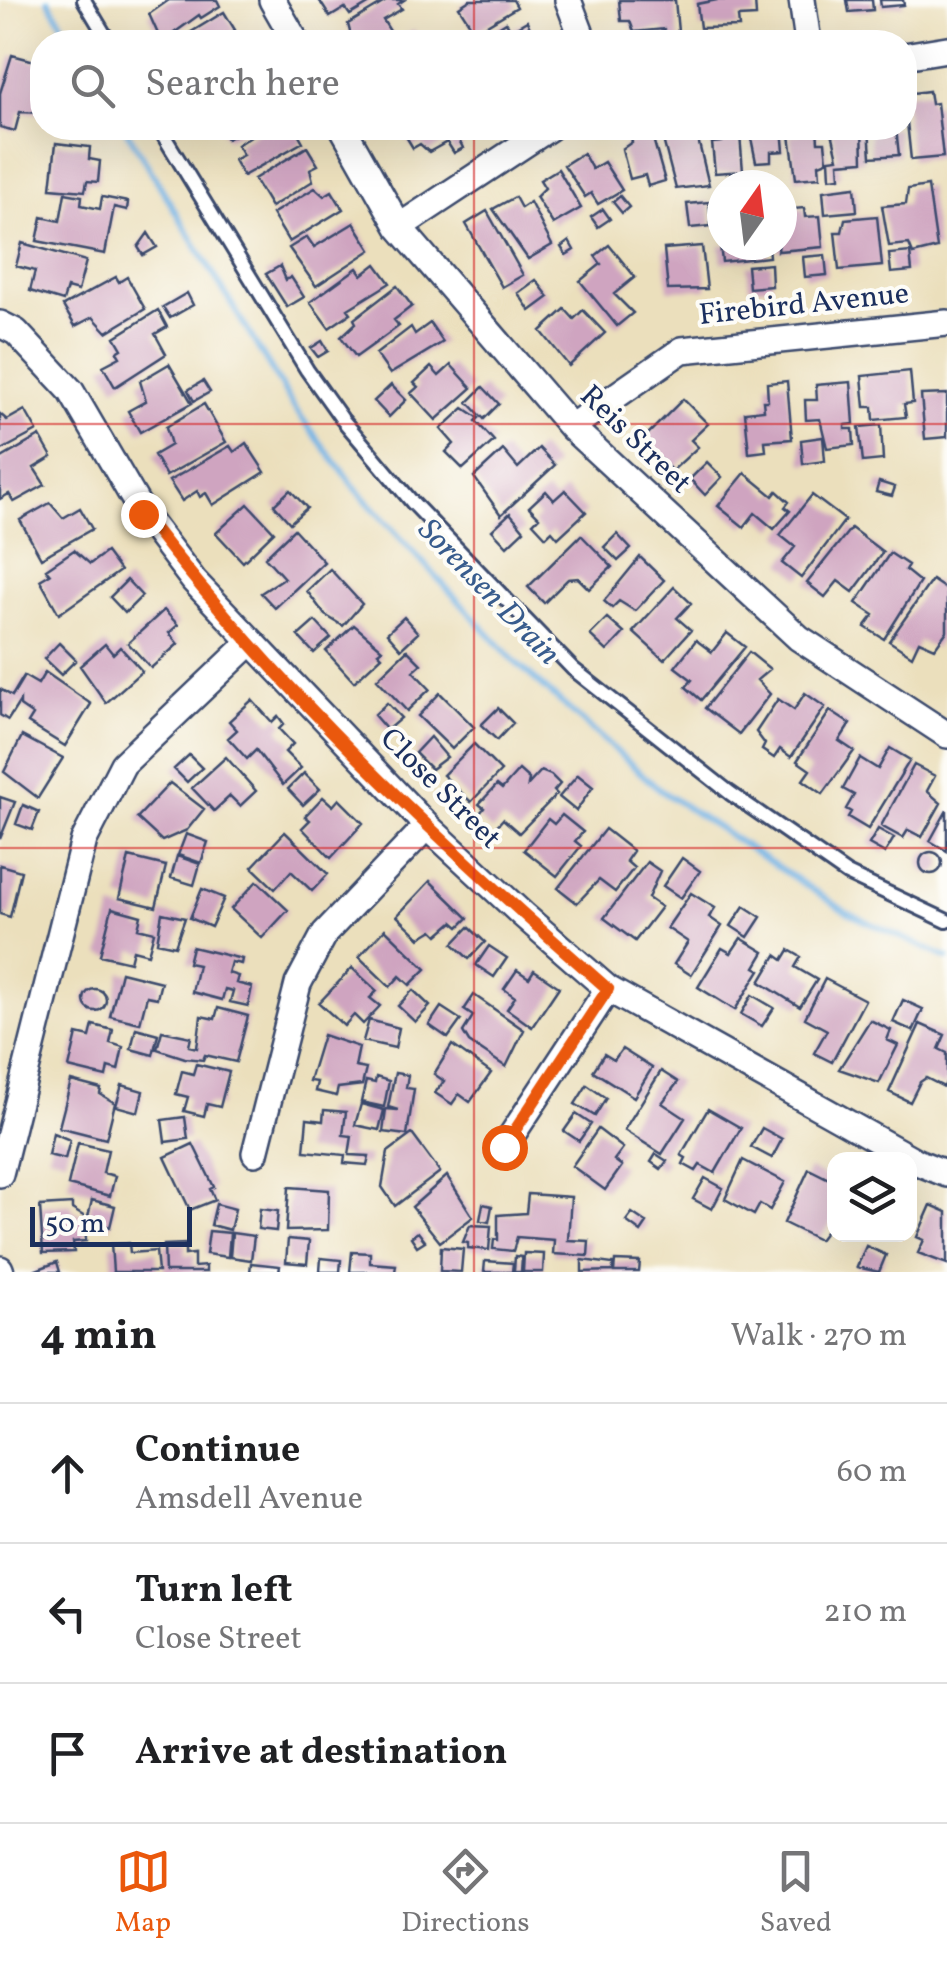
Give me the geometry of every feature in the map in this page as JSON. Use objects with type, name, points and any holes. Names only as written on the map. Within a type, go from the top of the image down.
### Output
[{"type":"street","points":[[272,0],[289,30]]},
{"type":"street","points":[[568,0],[579,30]]},
{"type":"street","points":[[802,0],[806,30]]},
{"type":"street","points":[[917,54],[947,49]]},
{"type":"street","name":"Reis Street","points":[[350,140],[399,227],[571,427],[799,638],[947,736]]},
{"type":"street","points":[[399,227],[532,140]]},
{"type":"street","name":"Firebird Avenue","points":[[571,427],[682,350],[947,323]]},
{"type":"street","name":"Close Street","points":[[0,324],[16,332],[71,391],[143,514],[194,581],[250,643],[427,826],[608,989],[918,1162],[947,1174]]},
{"type":"street","points":[[0,1174],[84,840],[124,764],[250,643]]},
{"type":"street","points":[[255,1153],[298,984],[325,933],[427,826]]},
{"type":"street","points":[[504,1147],[608,989]]},
{"type":"lane","points":[[84,0],[102,30]]},
{"type":"lane","points":[[166,140],[307,370],[342,418],[412,502],[572,669],[730,793],[847,874],[947,922]]},
{"type":"building","points":[[169,0],[217,0],[220,6],[178,30],[156,30],[149,14]]},
{"type":"building","points":[[319,0],[375,0],[350,15],[345,8],[330,17]]},
{"type":"building","points":[[388,0],[404,0],[398,4],[402,9],[383,20],[389,30],[350,30],[348,24]]},
{"type":"building","points":[[470,0],[513,0],[517,7],[474,30],[459,7]]},
{"type":"building","points":[[619,0],[675,0],[678,30],[633,30],[630,21],[621,21]]},
{"type":"building","points":[[755,0],[756,16],[738,17],[739,27],[700,28],[697,4]]},
{"type":"building","points":[[847,0],[872,0],[873,10],[849,12]]},
{"type":"building","points":[[880,0],[903,0],[904,5],[881,7]]},
{"type":"building","points":[[224,12],[235,30],[195,30]]},
{"type":"building","points":[[527,21],[531,30],[511,30]]},
{"type":"building","points":[[506,22],[511,30],[494,30]]},
{"type":"building","points":[[12,55],[30,60],[30,112],[20,112],[15,131],[0,127],[0,93]]},
{"type":"building","points":[[929,91],[931,104],[937,103],[943,157],[911,160],[909,140],[917,140],[917,92]]},
{"type":"building","points":[[245,140],[303,142],[243,176],[234,160],[243,155],[237,145]]},
{"type":"building","points":[[408,140],[459,140],[463,148],[454,153],[447,142],[429,152],[420,144],[413,148]]},
{"type":"building","points":[[653,140],[665,181],[648,186],[645,175],[630,179],[622,149],[632,142]]},
{"type":"building","points":[[663,140],[698,140],[707,185],[676,189]]},
{"type":"building","points":[[740,140],[743,170],[715,170],[712,143]]},
{"type":"building","points":[[751,140],[783,140],[784,151],[771,152],[771,161],[756,162]]},
{"type":"building","points":[[791,140],[825,142],[827,161],[819,164],[820,177],[797,179]]},
{"type":"building","points":[[834,140],[862,140],[863,161],[839,163],[840,177],[830,178],[829,159],[838,158]]},
{"type":"building","points":[[870,140],[897,140],[899,155],[871,157]]},
{"type":"building","points":[[56,143],[90,147],[89,159],[100,161],[98,182],[87,181],[85,191],[51,188]]},
{"type":"building","points":[[307,147],[318,165],[310,169],[313,181],[271,207],[254,179]]},
{"type":"building","points":[[583,153],[592,169],[604,162],[622,190],[598,204],[591,193],[585,197],[564,165]]},
{"type":"building","points":[[558,169],[581,208],[553,224],[536,197],[545,188],[540,180]]},
{"type":"building","points":[[928,186],[937,248],[913,254],[909,244],[889,246],[882,206],[906,204],[908,189]]},
{"type":"building","points":[[855,187],[857,211],[825,214],[823,191]]},
{"type":"building","points":[[315,188],[324,196],[332,191],[343,209],[289,242],[272,214]]},
{"type":"building","points":[[65,193],[82,196],[81,205],[100,209],[102,197],[128,202],[127,210],[114,207],[105,254],[37,241],[42,217],[60,221]]},
{"type":"building","points":[[620,196],[629,207],[622,213],[613,202]]},
{"type":"building","points":[[515,197],[521,208],[530,202],[552,245],[528,259],[493,209]]},
{"type":"building","points":[[707,202],[707,226],[690,228],[687,204]]},
{"type":"building","points":[[804,208],[805,217],[820,216],[823,247],[797,249],[797,209]]},
{"type":"building","points":[[603,209],[610,219],[598,227],[591,217]]},
{"type":"building","points":[[487,211],[523,275],[502,287],[466,224]]},
{"type":"building","points":[[877,216],[882,266],[839,270],[835,232],[842,232],[845,219]]},
{"type":"building","points":[[354,223],[371,250],[316,286],[289,248],[307,237],[314,247]]},
{"type":"building","points":[[148,233],[157,247],[143,255],[138,247]]},
{"type":"building","points":[[569,241],[574,250],[566,255],[561,247]]},
{"type":"building","points":[[22,243],[86,261],[78,291],[67,288],[63,301],[30,291],[35,271],[16,266]]},
{"type":"building","points":[[609,245],[635,277],[614,294],[633,313],[617,326],[580,281],[601,264],[595,256]]},
{"type":"building","points":[[702,246],[707,289],[668,290],[664,249]]},
{"type":"building","points":[[910,252],[912,271],[891,273],[889,254]]},
{"type":"building","points":[[825,255],[827,275],[805,277],[803,257]]},
{"type":"building","points":[[376,264],[390,283],[348,309],[351,313],[329,328],[310,302],[357,268],[362,275]]},
{"type":"building","points":[[771,264],[772,286],[749,288],[747,266]]},
{"type":"building","points":[[280,266],[286,280],[291,277],[304,297],[287,307],[266,274]]},
{"type":"building","points":[[116,277],[119,282],[127,277],[145,309],[107,332],[93,317],[75,326],[63,306]]},
{"type":"building","points":[[536,280],[549,297],[530,311],[518,293]]},
{"type":"building","points":[[397,286],[412,306],[394,320],[399,326],[356,357],[341,337],[356,323],[354,319]]},
{"type":"building","points":[[187,293],[193,305],[170,318],[163,307]]},
{"type":"building","points":[[565,309],[574,319],[583,310],[605,333],[569,366],[541,331]]},
{"type":"building","points":[[158,310],[167,327],[155,334],[166,354],[115,387],[103,366],[120,357],[117,352],[122,349],[115,337]]},
{"type":"building","points":[[430,323],[443,342],[390,374],[376,354],[411,327],[415,334]]},
{"type":"building","points":[[322,341],[328,351],[318,357],[311,348]]},
{"type":"building","points":[[169,364],[192,403],[140,432],[128,411],[146,401],[140,381]]},
{"type":"building","points":[[451,365],[472,388],[436,420],[411,393],[418,387],[414,383],[431,367],[439,376]]},
{"type":"building","points":[[910,371],[913,403],[904,404],[906,417],[874,420],[873,407],[865,407],[862,376]]},
{"type":"building","points":[[203,381],[210,392],[194,401],[188,390]]},
{"type":"building","points":[[787,381],[792,439],[765,441],[766,451],[749,453],[745,412],[764,410],[767,383]]},
{"type":"building","points":[[851,382],[854,424],[845,425],[845,429],[853,429],[854,445],[827,448],[820,419],[806,420],[805,400],[817,400],[816,385]]},
{"type":"building","points":[[391,385],[406,400],[389,417],[374,401]]},
{"type":"building","points":[[483,387],[499,404],[484,419],[468,402]]},
{"type":"building","points":[[947,394],[947,437],[925,439],[921,395]]},
{"type":"building","points":[[683,399],[708,424],[691,440],[698,447],[672,471],[642,440]]},
{"type":"building","points":[[204,404],[226,442],[166,476],[154,455],[171,445],[166,427]]},
{"type":"building","points":[[464,408],[479,418],[476,421],[494,441],[463,469],[446,452],[454,444],[441,429]]},
{"type":"building","points":[[25,410],[37,431],[0,451],[0,414],[7,420]]},
{"type":"building","points":[[881,425],[883,460],[863,462],[859,427]]},
{"type":"building","points":[[40,436],[52,457],[34,468],[45,485],[14,502],[9,494],[0,499],[0,459]]},
{"type":"building","points":[[823,437],[825,461],[803,464],[801,440]]},
{"type":"building","points":[[246,443],[265,472],[213,505],[206,493],[200,497],[197,491],[182,501],[169,481],[230,446],[234,452]]},
{"type":"building","points":[[539,448],[555,465],[501,515],[474,477],[503,450],[518,468]]},
{"type":"building","points":[[707,462],[722,477],[705,495],[690,479]]},
{"type":"building","points":[[745,473],[773,496],[777,491],[789,502],[785,507],[790,511],[774,529],[755,513],[744,527],[718,506]]},
{"type":"building","points":[[879,482],[895,487],[892,496],[876,492]]},
{"type":"building","points":[[290,490],[307,508],[290,523],[274,505]]},
{"type":"building","points":[[565,490],[586,512],[558,538],[552,531],[546,537],[533,523],[539,517],[529,507],[546,491],[554,500]]},
{"type":"building","points":[[812,495],[845,520],[801,578],[782,563],[795,547],[780,535]]},
{"type":"building","points":[[50,503],[63,518],[80,508],[92,529],[41,558],[20,520]]},
{"type":"building","points":[[248,504],[274,532],[243,562],[216,533]]},
{"type":"building","points":[[510,513],[524,530],[507,546],[492,530]]},
{"type":"building","points":[[851,528],[883,552],[853,592],[838,581],[825,597],[807,583]]},
{"type":"building","points":[[294,529],[324,562],[275,608],[261,593],[284,578],[265,557]]},
{"type":"building","points":[[617,534],[631,549],[618,561],[604,547]]},
{"type":"building","points":[[581,535],[612,567],[589,589],[578,578],[568,579],[544,603],[528,587]]},
{"type":"building","points":[[74,550],[90,564],[106,552],[120,571],[59,614],[40,580],[50,574],[46,569]]},
{"type":"building","points":[[890,553],[908,565],[905,570],[920,582],[884,639],[865,627],[874,615],[856,603]]},
{"type":"building","points":[[640,557],[664,580],[635,611],[619,601],[612,608],[604,601]]},
{"type":"building","points":[[330,569],[362,604],[343,626],[325,615],[307,591]]},
{"type":"building","points":[[127,580],[142,596],[125,613],[110,597]]},
{"type":"building","points":[[932,580],[947,590],[947,631],[935,648],[919,641],[912,656],[889,641]]},
{"type":"building","points":[[674,587],[691,603],[677,618],[691,630],[664,660],[633,632]]},
{"type":"building","points":[[164,610],[178,625],[169,633],[178,644],[151,668],[128,643]]},
{"type":"building","points":[[404,617],[418,633],[401,649],[387,633]]},
{"type":"building","points":[[607,618],[624,633],[607,651],[590,635]]},
{"type":"building","points":[[315,621],[331,638],[314,653],[298,636]]},
{"type":"building","points":[[354,625],[382,649],[378,652],[382,656],[354,682],[326,651]]},
{"type":"building","points":[[727,633],[745,647],[701,700],[686,687],[692,680],[675,667],[696,640],[712,652]]},
{"type":"building","points":[[59,643],[76,660],[61,675],[44,659]]},
{"type":"building","points":[[105,644],[113,654],[120,647],[142,671],[106,703],[80,666]]},
{"type":"building","points":[[407,650],[421,664],[413,671],[430,689],[407,711],[377,679]]},
{"type":"building","points":[[749,652],[770,669],[757,680],[770,694],[739,734],[705,708]]},
{"type":"building","points":[[45,672],[91,704],[65,746],[28,723],[33,715],[20,706],[20,701],[8,720],[0,715],[0,689],[12,696],[24,676],[38,684]]},
{"type":"building","points":[[440,693],[474,727],[452,749],[418,716]]},
{"type":"building","points":[[805,693],[825,707],[791,757],[780,749],[774,758],[762,750],[765,744],[756,732],[778,699],[794,710]]},
{"type":"building","points":[[252,700],[272,722],[278,716],[284,724],[279,729],[293,744],[285,752],[301,768],[283,785],[256,750],[247,759],[228,738],[237,730],[229,721]]},
{"type":"building","points":[[387,703],[401,718],[387,730],[374,715]]},
{"type":"building","points":[[498,708],[513,723],[497,740],[481,725]]},
{"type":"building","points":[[830,711],[850,724],[839,741],[854,751],[823,794],[803,780],[810,770],[797,761]]},
{"type":"building","points":[[22,736],[63,758],[38,798],[4,772]]},
{"type":"building","points":[[430,737],[447,757],[431,769],[415,753]]},
{"type":"building","points":[[474,744],[501,771],[471,802],[443,775]]},
{"type":"building","points":[[890,748],[910,760],[868,829],[848,817],[851,812],[846,809],[854,795],[843,789],[860,758],[878,769]]},
{"type":"building","points":[[189,755],[202,768],[187,782],[174,769]]},
{"type":"building","points":[[226,757],[256,791],[240,806],[230,796],[214,811],[192,788]]},
{"type":"building","points":[[914,765],[935,776],[927,791],[941,803],[922,837],[908,830],[903,838],[881,826]]},
{"type":"building","points":[[519,770],[529,779],[528,785],[541,771],[551,775],[560,784],[554,791],[557,794],[519,833],[503,819],[492,831],[477,817],[484,808],[479,804],[497,785],[502,789]]},
{"type":"building","points":[[304,773],[320,789],[303,805],[288,789]]},
{"type":"building","points":[[578,775],[593,787],[576,811],[559,797]]},
{"type":"building","points":[[170,783],[204,809],[187,830],[162,841],[137,818]]},
{"type":"building","points":[[0,797],[15,802],[0,839]]},
{"type":"building","points":[[323,797],[333,806],[339,799],[363,823],[331,858],[302,828],[310,820],[305,816]]},
{"type":"building","points":[[23,805],[39,812],[32,830],[16,824]]},
{"type":"building","points":[[947,810],[947,851],[930,841]]},
{"type":"building","points":[[562,815],[583,832],[575,841],[581,846],[557,876],[524,850],[548,819],[554,824]]},
{"type":"building","points":[[605,829],[633,851],[626,861],[634,868],[615,892],[599,880],[577,903],[558,888]]},
{"type":"building","points":[[878,829],[894,838],[885,853],[869,844]]},
{"type":"building","points":[[285,832],[328,874],[312,891],[291,871],[275,889],[252,867]]},
{"type":"building","points":[[186,834],[208,842],[201,863],[178,855]]},
{"type":"building","points":[[931,852],[939,855],[939,871],[931,874],[923,871],[920,863],[923,855]]},
{"type":"building","points":[[177,856],[200,864],[194,885],[171,878]]},
{"type":"building","points":[[129,857],[166,866],[156,907],[119,898]]},
{"type":"building","points":[[682,858],[700,871],[681,898],[663,886]]},
{"type":"building","points":[[647,862],[660,871],[648,898],[661,907],[635,941],[604,918]]},
{"type":"building","points":[[0,865],[21,871],[10,917],[0,914]]},
{"type":"building","points":[[257,881],[288,910],[262,938],[231,909]]},
{"type":"building","points":[[430,881],[468,918],[459,927],[453,922],[438,935],[433,930],[420,938],[397,916]]},
{"type":"building","points":[[202,889],[224,898],[211,927],[190,918]]},
{"type":"building","points":[[691,893],[715,908],[709,917],[722,926],[691,975],[674,964],[688,942],[667,928]]},
{"type":"building","points":[[744,906],[761,917],[748,937],[731,926]]},
{"type":"building","points":[[112,908],[141,916],[138,928],[154,932],[148,954],[133,950],[130,962],[100,955]]},
{"type":"building","points":[[162,913],[185,918],[175,946],[157,942]]},
{"type":"building","points":[[469,927],[485,942],[469,959],[453,944]]},
{"type":"building","points":[[385,929],[426,969],[410,985],[400,976],[390,987],[359,957]]},
{"type":"building","points":[[741,938],[764,952],[755,967],[760,970],[735,1010],[698,987],[722,948],[731,953]]},
{"type":"building","points":[[489,946],[507,958],[494,977],[476,965]]},
{"type":"building","points":[[192,947],[242,959],[241,964],[231,962],[228,973],[238,976],[236,983],[252,987],[248,1006],[230,1002],[233,991],[225,989],[222,1000],[192,992],[198,965],[188,963]]},
{"type":"building","points":[[789,950],[801,957],[795,967],[817,980],[800,1007],[760,982],[776,955],[783,960]]},
{"type":"building","points":[[352,968],[377,991],[370,998],[380,1006],[363,1024],[354,1015],[344,1026],[319,1003]]},
{"type":"building","points":[[517,970],[529,978],[534,970],[559,987],[532,1027],[507,1009],[515,997],[504,989]]},
{"type":"building","points":[[121,972],[161,982],[157,998],[147,996],[140,1023],[110,1016]]},
{"type":"building","points":[[825,979],[865,1000],[832,1062],[814,1053],[827,1030],[805,1018]]},
{"type":"building","points":[[95,989],[103,992],[103,1008],[95,1011],[87,1008],[84,1000],[87,992]]},
{"type":"building","points":[[413,990],[430,1006],[415,1022],[398,1006]]},
{"type":"building","points":[[474,995],[524,1030],[506,1067],[469,1042],[463,1032],[473,1016],[464,1010]]},
{"type":"building","points":[[752,995],[774,1008],[762,1026],[741,1014]]},
{"type":"building","points":[[903,1000],[923,1009],[913,1031],[893,1022]]},
{"type":"building","points":[[441,1007],[461,1020],[448,1038],[429,1025]]},
{"type":"building","points":[[218,1008],[248,1016],[236,1062],[205,1055],[203,1060],[185,1058],[157,1049],[162,1031],[191,1037],[189,1046],[197,1048],[201,1016],[215,1019]]},
{"type":"building","points":[[369,1020],[399,1028],[395,1048],[363,1041]]},
{"type":"building","points":[[870,1020],[891,1030],[887,1040],[898,1045],[879,1083],[839,1069]]},
{"type":"building","points":[[920,1024],[945,1035],[939,1049],[947,1053],[947,1080],[944,1087],[926,1078],[910,1102],[889,1092]]},
{"type":"building","points":[[93,1025],[113,1030],[110,1043],[123,1047],[118,1070],[108,1067],[106,1077],[69,1068],[77,1034],[90,1037]]},
{"type":"building","points":[[136,1028],[158,1034],[153,1055],[131,1049]]},
{"type":"building","points":[[323,1035],[359,1047],[355,1067],[366,1069],[362,1085],[338,1088],[336,1096],[315,1091],[317,1082],[309,1081]]},
{"type":"building","points":[[452,1045],[491,1073],[470,1102],[459,1094],[452,1104],[435,1093],[444,1081],[434,1074]]},
{"type":"building","points":[[622,1049],[652,1068],[634,1097],[593,1071],[604,1054],[614,1060]]},
{"type":"building","points":[[196,1064],[229,1072],[220,1107],[207,1104],[204,1116],[184,1111],[188,1097],[176,1094],[182,1071],[193,1074]]},
{"type":"building","points":[[661,1071],[678,1082],[662,1103],[685,1118],[662,1154],[624,1130]]},
{"type":"building","points":[[395,1073],[408,1075],[406,1088],[414,1089],[407,1135],[383,1132],[386,1109],[398,1110],[388,1107]]},
{"type":"building","points":[[376,1077],[389,1081],[384,1107],[361,1102],[366,1081],[375,1083]]},
{"type":"building","points":[[71,1081],[101,1089],[100,1094],[115,1103],[106,1139],[59,1127]]},
{"type":"building","points":[[122,1085],[143,1091],[138,1112],[116,1106]]},
{"type":"building","points":[[587,1085],[606,1098],[595,1116],[575,1104]]},
{"type":"building","points":[[361,1104],[384,1110],[379,1130],[355,1125]]},
{"type":"building","points":[[708,1109],[741,1128],[715,1173],[700,1165],[696,1171],[683,1164],[686,1158],[681,1155]]},
{"type":"building","points":[[324,1110],[346,1112],[343,1135],[352,1136],[349,1155],[369,1156],[367,1165],[344,1163],[345,1155],[304,1151],[307,1119],[323,1121]]},
{"type":"building","points":[[576,1114],[591,1124],[579,1141],[564,1131]]},
{"type":"building","points":[[185,1117],[188,1139],[165,1142],[162,1120]]},
{"type":"building","points":[[762,1128],[782,1139],[772,1158],[751,1147]]},
{"type":"building","points":[[598,1129],[623,1148],[614,1160],[622,1166],[605,1190],[572,1166]]},
{"type":"building","points":[[53,1133],[70,1140],[65,1159],[48,1155]]},
{"type":"building","points":[[412,1134],[440,1172],[395,1206],[382,1187],[388,1152]]},
{"type":"building","points":[[78,1143],[108,1150],[103,1173],[115,1176],[110,1196],[68,1185]]},
{"type":"building","points":[[193,1144],[214,1187],[210,1189],[215,1200],[190,1210],[165,1157]]},
{"type":"building","points":[[656,1154],[667,1161],[661,1169],[651,1162]]},
{"type":"building","points":[[743,1160],[785,1182],[770,1210],[760,1204],[754,1215],[725,1199]]},
{"type":"building","points":[[809,1169],[827,1178],[827,1229],[819,1240],[784,1223]]},
{"type":"building","points":[[447,1176],[473,1217],[440,1242],[412,1207]]},
{"type":"building","points":[[705,1178],[723,1188],[712,1209],[693,1199]]},
{"type":"building","points":[[289,1187],[329,1190],[328,1230],[286,1231]]},
{"type":"building","points":[[528,1194],[571,1197],[568,1240],[589,1241],[588,1256],[553,1254],[554,1240],[517,1237],[513,1251],[493,1249],[494,1239],[498,1240],[498,1215],[526,1213]]},
{"type":"building","points":[[92,1200],[115,1206],[110,1227],[87,1221]]},
{"type":"building","points":[[72,1204],[72,1209],[85,1217],[86,1241],[73,1242],[74,1252],[43,1253],[40,1206]]},
{"type":"building","points":[[216,1204],[235,1209],[230,1230],[211,1225]]},
{"type":"building","points":[[483,1204],[492,1206],[489,1222],[480,1220]]},
{"type":"building","points":[[931,1205],[947,1212],[947,1264],[918,1253],[924,1240],[917,1237]]},
{"type":"building","points":[[260,1209],[278,1211],[276,1231],[258,1229]]},
{"type":"building","points":[[632,1213],[647,1223],[641,1232],[626,1221]]},
{"type":"building","points":[[470,1225],[491,1226],[489,1250],[468,1248],[468,1243],[463,1242]]},
{"type":"building","points":[[209,1231],[230,1233],[228,1257],[206,1254]]},
{"type":"building","points":[[418,1232],[425,1241],[417,1246],[411,1237]]},
{"type":"building","points":[[232,1233],[254,1236],[251,1260],[230,1257]]},
{"type":"building","points":[[288,1239],[309,1241],[307,1264],[286,1262]]},
{"type":"building","points":[[129,1243],[130,1253],[156,1251],[158,1272],[113,1272],[111,1244]]},
{"type":"building","points":[[185,1244],[185,1255],[194,1254],[194,1267],[206,1266],[206,1272],[165,1272],[164,1245]]},
{"type":"building","points":[[866,1246],[886,1255],[879,1272],[857,1267]]},
{"type":"building","points":[[441,1247],[463,1249],[461,1272],[440,1271]]},
{"type":"building","points":[[352,1252],[370,1253],[370,1263],[396,1265],[395,1272],[350,1272]]},
{"type":"building","points":[[524,1253],[544,1254],[543,1272],[523,1272]]},
{"type":"building","points":[[515,1256],[522,1257],[521,1272],[514,1272]]},
{"type":"building","points":[[321,1258],[341,1260],[340,1272],[320,1272]]},
{"type":"building","points":[[582,1260],[613,1264],[613,1271],[582,1272]]},
{"type":"building","points":[[485,1261],[513,1263],[512,1272],[484,1272]]},
{"type":"building","points":[[615,1261],[640,1262],[639,1272],[614,1272]]},
{"type":"building","points":[[57,1262],[60,1272],[31,1272]]},
{"type":"building","points":[[251,1263],[280,1266],[279,1272],[250,1272]]},
{"type":"waterway","name":"Sorensen Drain","points":[[48,0],[67,30]]},
{"type":"waterway","name":"Sorensen Drain","points":[[132,140],[295,409],[360,494],[514,661],[660,790],[848,913],[947,958]]},
{"type":"route","points":[[143,514],[194,581],[250,643],[427,826],[608,989],[504,1147]]}]
